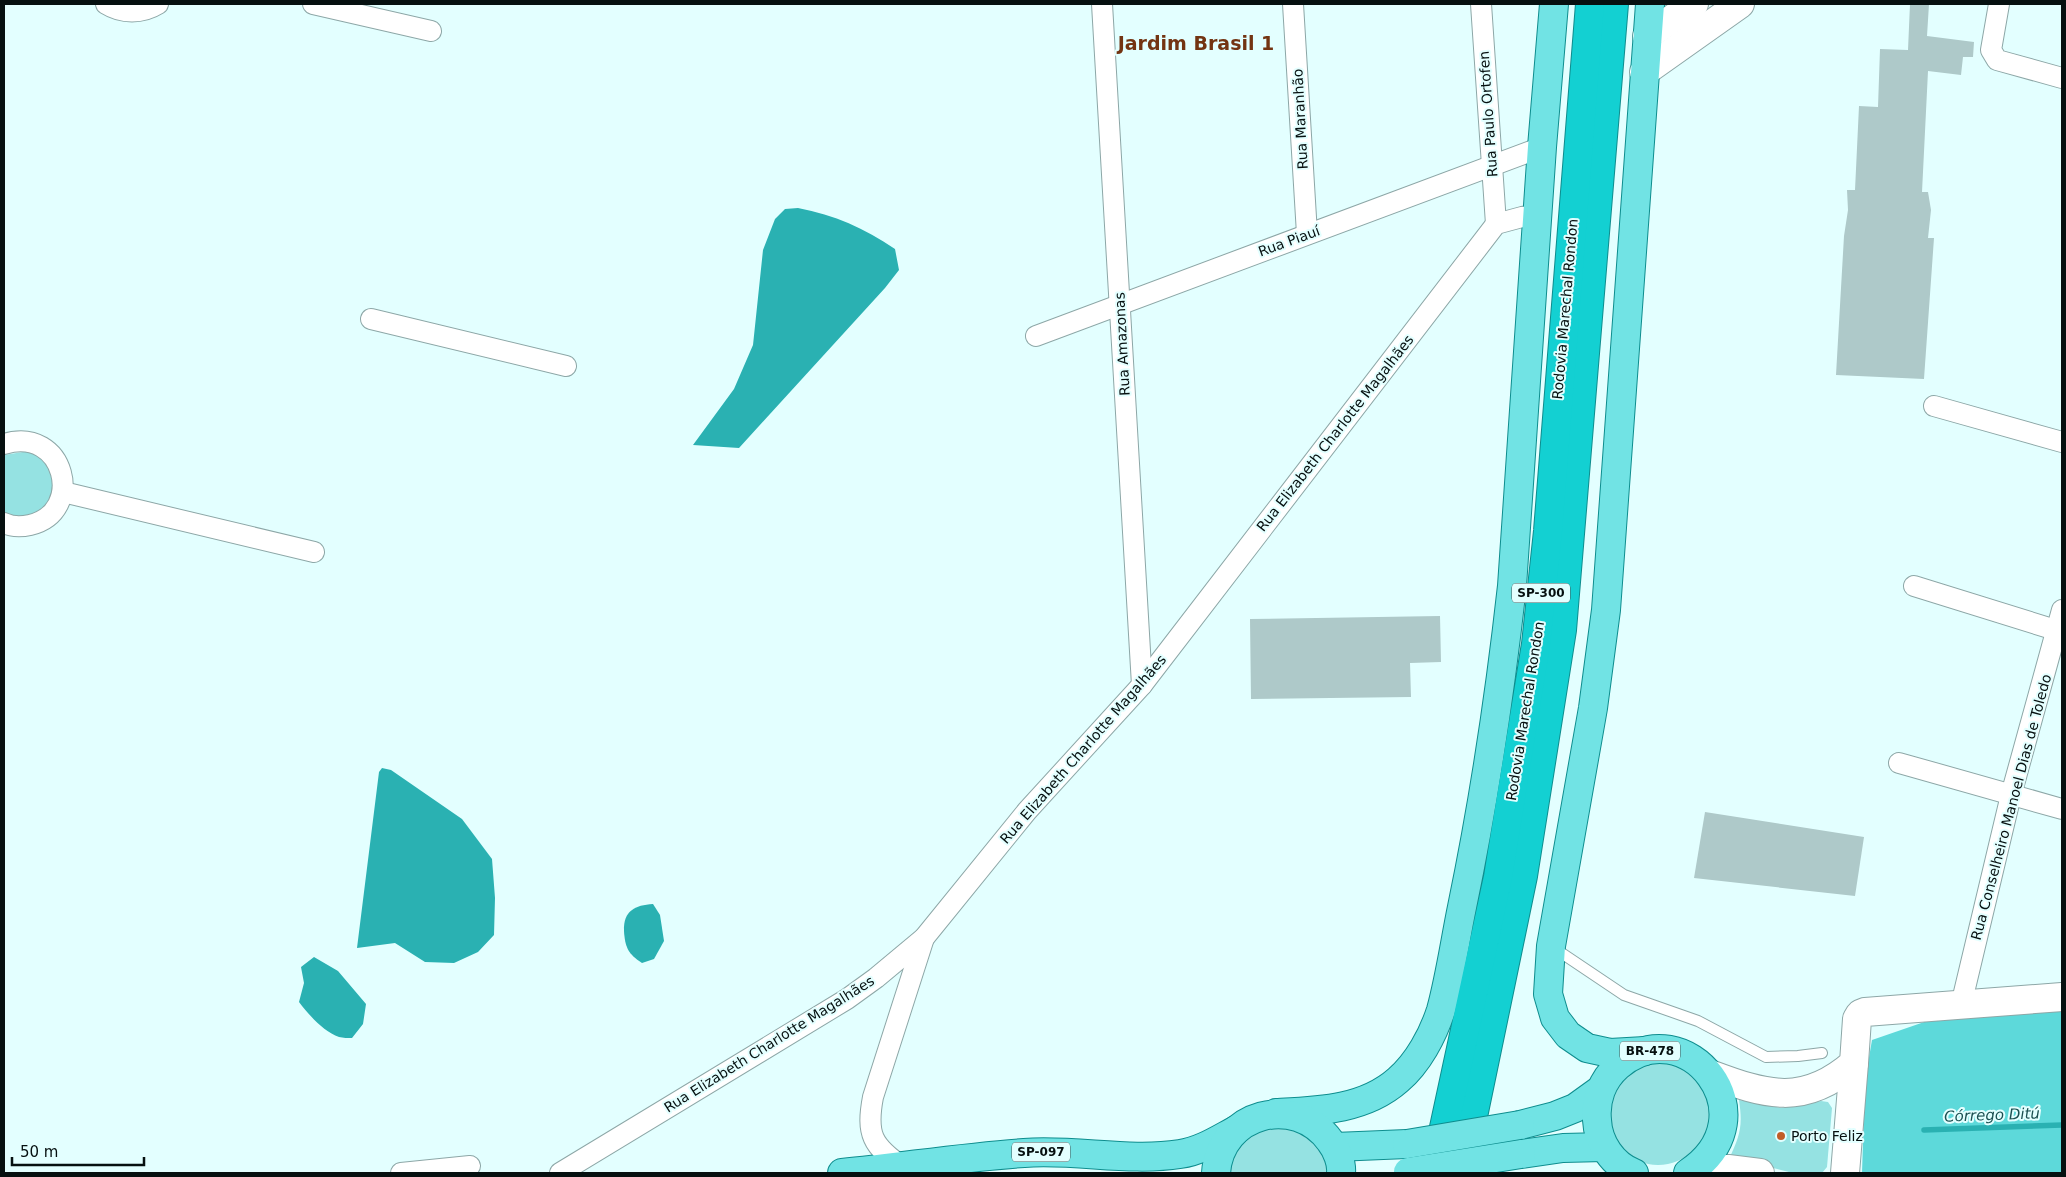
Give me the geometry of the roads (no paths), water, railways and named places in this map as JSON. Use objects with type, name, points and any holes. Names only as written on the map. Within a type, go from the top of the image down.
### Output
[{"type":"highway","name":"Rodovia Marechal Rondon","points":[[1416,1173],[1498,877],[1536,644],[1548,530],[1590,4]]},
{"type":"highway","name":"Rodovia Marechal Rondon","points":[[1462,1173],[1523,876],[1562,630],[1614,4]]},
{"type":"main road","points":[[1216,1173],[1217,1163],[1224,1145],[1236,1130],[1255,1118],[1276,1113],[1324,1110],[1346,1106],[1372,1097],[1398,1080],[1418,1057],[1430,1038],[1440,1011],[1473,855],[1505,649],[1554,4]]},
{"type":"main road","points":[[1645,1051],[1610,1054],[1587,1048],[1568,1035],[1555,1018],[1548,994],[1551,946],[1593,708],[1606,610],[1650,4]]},
{"type":"main road","points":[[1647,36],[1694,4]]},
{"type":"main road","points":[[1644,72],[1740,4]]},
{"type":"main road","points":[[1844,1173],[1857,1019],[1860,1014],[1865,1012],[2062,997]]},
{"type":"main road","name":"BR-478","points":[[1335,1147],[1407,1144],[1520,1125],[1555,1116],[1576,1108],[1600,1090],[1611,1072],[1626,1059],[1645,1051],[1666,1050],[1682,1054],[1698,1062],[1710,1074],[1749,1088],[1772,1093],[1797,1092],[1817,1088],[1838,1077],[1854,1063]]},
{"type":"main road","points":[[1688,1173],[1700,1166],[1713,1151],[1722,1132],[1724,1112],[1720,1092],[1710,1074]]},
{"type":"main road","points":[[1600,1090],[1596,1119],[1597,1129],[1604,1147],[1615,1161],[1634,1173]]},
{"type":"main road","points":[[1276,1113],[1294,1115],[1310,1122],[1324,1133],[1335,1147],[1341,1173]]},
{"type":"main road","name":"SP-097","points":[[842,1173],[1026,1152],[1154,1156],[1182,1154],[1205,1147],[1236,1130]]},
{"type":"main road","points":[[1416,1173],[1563,1148],[1604,1147]]},
{"type":"main road","points":[[1693,1173],[1728,1169],[1760,1173]]},
{"type":"street","points":[[106,4],[122,11],[137,12],[152,8],[158,4]]},
{"type":"street","points":[[313,4],[431,31]]},
{"type":"street","name":"Rua Amazonas","points":[[1102,4],[1142,685]]},
{"type":"street","name":"Rua Maranhão","points":[[1293,4],[1307,234]]},
{"type":"street","name":"Rua Paulo Ortofen","points":[[1481,4],[1496,224]]},
{"type":"street","points":[[1999,4],[1991,50],[1997,60],[2062,78]]},
{"type":"street","name":"Rua Piauí","points":[[1036,336],[1542,147]]},
{"type":"street","points":[[1496,224],[1537,215]]},
{"type":"street","name":"Rua Elizabeth Charlotte Magalhães","points":[[560,1173],[847,999],[876,978],[924,938],[1027,811],[1142,685],[1496,224]]},
{"type":"street","points":[[371,319],[566,366]]},
{"type":"street","points":[[1934,406],[2062,442]]},
{"type":"street","points":[[4,444],[18,440],[32,442],[44,447],[60,467],[63,479],[62,492],[57,506],[48,516],[36,524],[22,527],[4,523]]},
{"type":"street","points":[[62,492],[314,552]]},
{"type":"street","points":[[1914,586],[2060,631]]},
{"type":"street","name":"Rua Conselheiro Manoel Dias de Toledo","points":[[1961,1005],[2011,795],[2060,631],[2062,610]]},
{"type":"street","points":[[1899,763],[2062,810]]},
{"type":"street","points":[[903,1167],[884,1154],[874,1140],[870,1126],[870,1112],[924,938]]},
{"type":"street","points":[[401,1173],[470,1166]]},
{"type":"lane","points":[[1551,946],[1624,996],[1698,1021],[1766,1057],[1822,1053]]},
{"type":"waterway","name":"Córrego Ditú","points":[[1924,1130],[2062,1125]]},
{"type":"place","name":"Porto Feliz","points":[[1781,1136]]},
{"type":"district","name":"Jardim Brasil 1","points":[[1196,43]]}]
